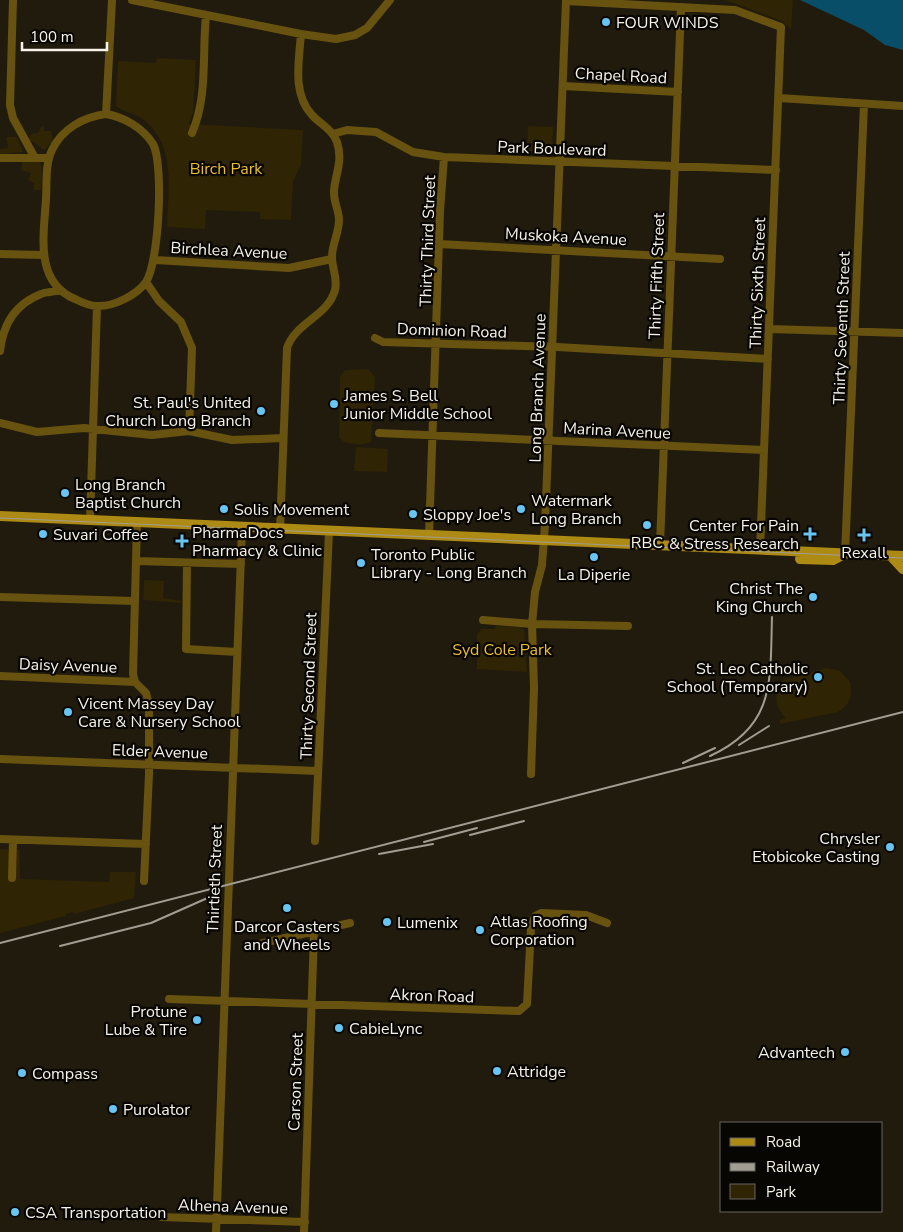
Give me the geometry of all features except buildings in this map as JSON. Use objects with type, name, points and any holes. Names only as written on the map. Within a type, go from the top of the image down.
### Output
[{"type":"main road","points":[[0,516],[482,538],[494,545],[535,547],[551,535],[595,537],[613,544],[755,550],[767,557],[833,560],[854,548],[903,550]]},
{"type":"main road","points":[[846,554],[903,556]]},
{"type":"main road","points":[[891,556],[903,569]]},
{"type":"street","points":[[14,0],[10,105],[13,118],[35,158]]},
{"type":"street","points":[[106,114],[112,0]]},
{"type":"street","points":[[132,0],[301,34],[336,39],[355,35],[374,23],[390,0]]},
{"type":"street","points":[[566,1],[681,7]]},
{"type":"street","name":"Long Branch Avenue","points":[[531,774],[534,688],[532,624],[544,541],[566,1]]},
{"type":"street","name":"Thirty Sixth Street","points":[[681,7],[735,10],[772,22],[781,27],[782,31],[764,450],[755,550]]},
{"type":"street","name":"Thirty Fifth Street","points":[[660,545],[681,7]]},
{"type":"street","points":[[192,133],[199,118],[202,102],[206,15]]},
{"type":"street","points":[[280,530],[287,348],[291,337],[326,307],[333,296],[336,276],[332,259],[339,223],[334,190],[340,162],[333,134],[312,114],[301,96],[298,80],[301,34]]},
{"type":"street","name":"Chapel Road","points":[[563,86],[678,92]]},
{"type":"street","points":[[779,98],[903,106]]},
{"type":"street","name":"Thirty Seventh Street","points":[[846,554],[864,104]]},
{"type":"street","points":[[106,114],[134,125],[151,142],[159,163],[155,260],[146,282],[125,299],[97,306],[72,298],[60,290],[52,280],[43,255],[49,158],[57,141],[71,126],[106,114]]},
{"type":"street","name":"Park Boulevard","points":[[333,134],[347,130],[376,132],[414,152],[444,157],[776,170]]},
{"type":"street","name":"Thirty Third Street","points":[[430,536],[439,244],[444,157]]},
{"type":"street","points":[[0,158],[49,158]]},
{"type":"street","name":"Muskoka Avenue","points":[[439,244],[720,259]]},
{"type":"street","points":[[0,254],[43,255]]},
{"type":"street","name":"Birchlea Avenue","points":[[155,260],[289,268],[332,259]]},
{"type":"street","points":[[0,351],[2,334],[7,321],[25,303],[43,292],[47,284],[52,280]]},
{"type":"street","points":[[146,282],[159,301],[180,322],[192,348],[189,431]]},
{"type":"street","points":[[43,292],[50,293],[60,290]]},
{"type":"street","points":[[90,521],[97,306]]},
{"type":"street","points":[[769,329],[903,334]]},
{"type":"street","name":"Dominion Road","points":[[375,338],[383,342],[552,347],[768,359]]},
{"type":"street","points":[[0,423],[37,432],[71,428],[152,435],[189,431],[232,440],[284,438]]},
{"type":"street","name":"Marina Avenue","points":[[379,433],[764,450]]},
{"type":"street","points":[[137,523],[133,674],[135,682],[146,693],[149,705],[149,765],[144,881]]},
{"type":"street","name":"Thirtieth Street","points":[[216,1232],[223,1001],[242,528]]},
{"type":"street","name":"Thirty Second Street","points":[[315,841],[329,532]]},
{"type":"street","points":[[136,561],[187,564],[241,564]]},
{"type":"street","points":[[187,564],[186,649],[237,652]]},
{"type":"street","points":[[0,597],[134,601]]},
{"type":"street","points":[[483,620],[532,624],[628,626]]},
{"type":"street","name":"Daisy Avenue","points":[[0,676],[135,682]]},
{"type":"street","name":"Elder Avenue","points":[[0,759],[318,771]]},
{"type":"street","points":[[0,839],[146,844]]},
{"type":"street","points":[[12,878],[13,840]]},
{"type":"street","name":"Akron Road","points":[[169,999],[520,1011],[527,1004],[531,928],[535,916],[540,913],[586,915],[607,923]]},
{"type":"street","points":[[254,945],[350,923]]},
{"type":"street","name":"Carson Street","points":[[304,1232],[314,932]]},
{"type":"street","name":"Alhena Avenue","points":[[161,1217],[305,1222]]},
{"type":"green space","points":[[725,0],[793,0],[791,29],[782,21]]},
{"type":"green space","name":"Birch Park","points":[[157,58],[196,60],[193,112],[189,124],[303,130],[301,165],[293,181],[291,220],[260,219],[260,212],[206,210],[205,229],[167,227],[168,168],[160,140],[152,128],[141,118],[116,106],[118,61],[156,63]]},
{"type":"green space","points":[[44,126],[44,131],[51,131],[53,141],[44,150],[29,139],[31,134],[38,133],[40,128]]},
{"type":"green space","points":[[528,126],[553,127],[552,153],[527,151]]},
{"type":"green space","points":[[6,137],[17,137],[23,152],[0,154],[0,149],[8,148]]},
{"type":"green space","points":[[22,161],[40,162],[42,168],[41,190],[34,190],[34,183],[28,180],[31,173],[21,170]]},
{"type":"green space","points":[[368,369],[375,377],[371,442],[358,444],[345,442],[339,437],[340,377],[345,370]]},
{"type":"green space","points":[[356,447],[388,449],[387,472],[354,471]]},
{"type":"green space","points":[[144,580],[164,581],[163,598],[181,601],[181,603],[143,600]]},
{"type":"green space","name":"Syd Cole Park","points":[[496,626],[520,627],[524,630],[527,672],[477,669],[477,634],[481,629],[495,629]]},
{"type":"green space","points":[[826,668],[840,671],[850,682],[851,695],[848,703],[838,712],[780,724],[780,720],[786,718],[777,705],[776,695],[783,680]]},
{"type":"green space","points":[[0,849],[20,850],[20,879],[109,882],[110,872],[136,872],[134,898],[74,914],[73,912],[66,914],[66,916],[0,933]]},
{"type":"water","points":[[800,0],[903,0],[903,50],[885,45],[864,30]]},
{"type":"tram line","points":[[0,518],[903,558]]},
{"type":"railway","points":[[710,756],[732,744],[747,730],[758,715],[765,699],[769,681],[772,617]]},
{"type":"railway","points":[[0,943],[903,712]]},
{"type":"railway","points":[[739,745],[769,726]]},
{"type":"railway","points":[[683,763],[715,748]]},
{"type":"railway","points":[[470,835],[524,821]]},
{"type":"railway","points":[[424,842],[477,828]]},
{"type":"railway","points":[[379,854],[433,844]]},
{"type":"railway","points":[[60,946],[151,923],[212,896]]},
{"type":"place","name":"FOUR WINDS","points":[[606,22]]},
{"type":"place","name":"James S. Bell Junior Middle School","points":[[334,404]]},
{"type":"place","name":"St. Paul's United Church Long Branch","points":[[261,411]]},
{"type":"place","name":"Long Branch Baptist Church","points":[[65,493]]},
{"type":"place","name":"Solis Movement","points":[[224,509]]},
{"type":"place","name":"Watermark Long Branch","points":[[521,509]]},
{"type":"place","name":"Sloppy Joe's","points":[[413,514]]},
{"type":"place","name":"RBC","points":[[647,525]]},
{"type":"place","name":"Suvari Coffee","points":[[43,534]]},
{"type":"place","name":"Center For Pain & Stress Research","points":[[810,534]]},
{"type":"place","name":"Rexall","points":[[864,535]]},
{"type":"place","name":"PharmaDocs Pharmacy & Clinic","points":[[182,541]]},
{"type":"place","name":"La Diperie","points":[[594,557]]},
{"type":"place","name":"Toronto Public Library - Long Branch","points":[[361,563]]},
{"type":"place","name":"Christ The King Church","points":[[813,597]]},
{"type":"place","name":"St. Leo Catholic School (Temporary)","points":[[818,677]]},
{"type":"place","name":"Vicent Massey Day Care & Nursery School","points":[[68,712]]},
{"type":"place","name":"Chrysler Etobicoke Casting","points":[[890,847]]},
{"type":"place","name":"Darcor Casters and Wheels","points":[[287,908]]},
{"type":"place","name":"Lumenix","points":[[387,922]]},
{"type":"place","name":"Atlas Roofing Corporation","points":[[480,930]]},
{"type":"place","name":"Protune Lube & Tire","points":[[197,1020]]},
{"type":"place","name":"CabieLync","points":[[339,1028]]},
{"type":"place","name":"Advantech","points":[[845,1052]]},
{"type":"place","name":"Attridge","points":[[497,1071]]},
{"type":"place","name":"Compass","points":[[22,1073]]},
{"type":"place","name":"Purolator","points":[[113,1109]]},
{"type":"place","name":"CSA Transportation","points":[[15,1212]]}]
